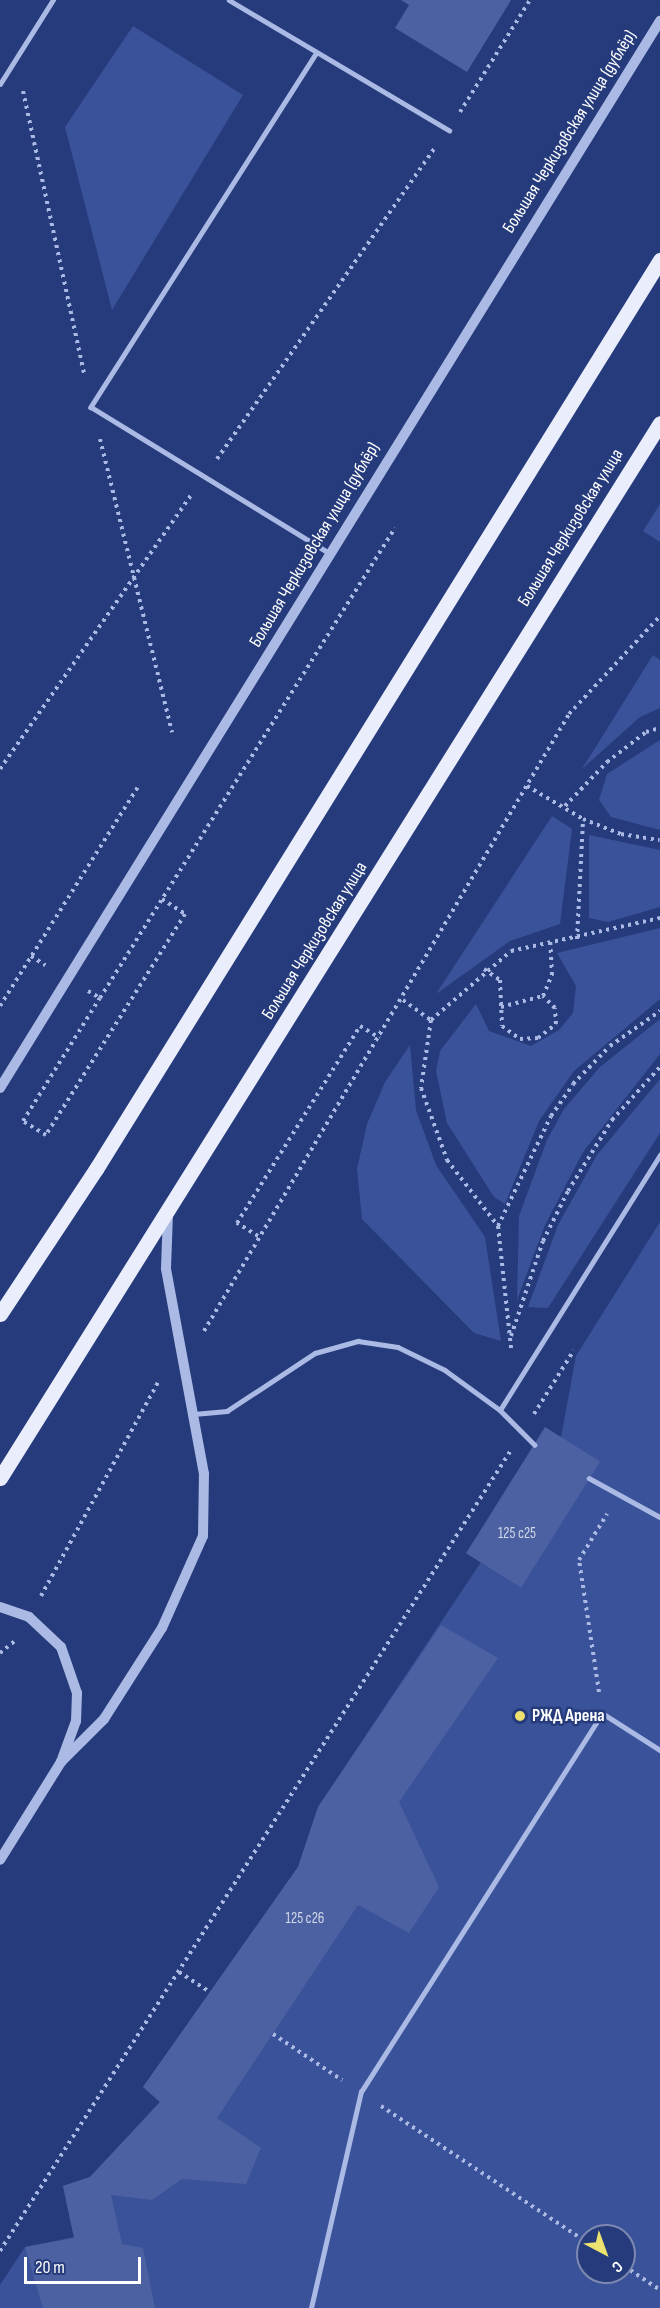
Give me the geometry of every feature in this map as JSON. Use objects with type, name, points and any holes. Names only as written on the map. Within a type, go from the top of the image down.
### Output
[{"type":"main road","points":[[0,1314],[96,1169],[660,260]]},
{"type":"main road","name":"Большая Черкизовская улица","points":[[0,1478],[168,1214],[660,423]]},
{"type":"street","name":"Большая Черкизовская улица (дублёр)","points":[[0,1088],[660,21]]},
{"type":"street","points":[[61,1762],[104,1719],[188,1577],[203,1536],[206,1505],[166,1268],[168,1214]]},
{"type":"street","points":[[0,1607],[46,1629],[72,1669],[76,1721],[61,1762],[0,1860]]},
{"type":"lane","points":[[0,84],[53,0]]},
{"type":"lane","points":[[229,0],[316,54],[449,129]]},
{"type":"lane","points":[[316,54],[91,407],[329,553]]},
{"type":"lane","points":[[500,1410],[660,1155]]},
{"type":"lane","points":[[192,1415],[227,1411],[315,1353],[358,1341],[398,1347],[422,1358],[500,1410],[535,1445]]},
{"type":"lane","points":[[589,1478],[660,1517]]},
{"type":"lane","points":[[311,2308],[361,2092],[602,1713],[660,1750]]},
{"type":"path","points":[[0,769],[449,129],[530,0]]},
{"type":"path","points":[[16,59],[91,407],[136,574],[172,732]]},
{"type":"path","points":[[162,899],[185,914],[46,1135],[23,1121],[162,899],[395,528]]},
{"type":"path","points":[[198,1342],[258,1236],[381,1038],[569,714],[660,616]]},
{"type":"path","points":[[565,806],[607,762],[646,732],[660,728]]},
{"type":"path","points":[[0,1006],[140,784]]},
{"type":"path","points":[[527,786],[565,806],[583,819],[621,834],[660,840]]},
{"type":"path","points":[[577,939],[583,819]]},
{"type":"path","points":[[515,1385],[498,1227],[447,1160],[421,1088],[431,1020],[484,969],[511,951],[550,941],[577,939],[660,918]]},
{"type":"path","points":[[543,996],[552,975],[550,941]]},
{"type":"path","points":[[484,969],[500,980],[502,1026],[520,1039],[538,1038],[556,1024],[555,1008],[543,996]]},
{"type":"path","points":[[501,1007],[543,996]]},
{"type":"path","points":[[403,1000],[431,1020]]},
{"type":"path","points":[[498,1227],[551,1116],[573,1084],[610,1046],[660,1011]]},
{"type":"path","points":[[258,1236],[237,1223],[243,1213],[360,1026],[381,1038]]},
{"type":"path","points":[[510,1338],[543,1241],[568,1191],[612,1120],[660,1067]]},
{"type":"path","points":[[0,2252],[574,1350]]},
{"type":"path","points":[[38,1600],[165,1370]]},
{"type":"path","points":[[602,1713],[579,1560],[618,1495]]},
{"type":"path","points":[[0,1653],[16,1639]]},
{"type":"path","points":[[179,1972],[210,1992]]},
{"type":"path","points":[[273,2034],[576,2235]]},
{"type":"path","points":[[636,2274],[660,2290]]},
{"type":"shaded area","points":[[133,26],[243,95],[112,310],[65,127]]},
{"type":"shaded area","points":[[660,504],[660,542],[643,531]]},
{"type":"shaded area","points":[[653,655],[660,660],[660,708],[640,717],[582,769]]},
{"type":"shaded area","points":[[660,740],[660,830],[611,817],[599,800],[607,774]]},
{"type":"shaded area","points":[[552,816],[572,829],[560,924],[510,941],[436,994]]},
{"type":"shaded area","points":[[589,835],[660,850],[660,907],[608,922],[589,918]]},
{"type":"shaded area","points":[[660,928],[660,999],[574,1071],[539,1121],[505,1204],[494,1197],[447,1123],[436,1071],[440,1051],[476,1004],[489,1031],[531,1046],[559,1030],[573,1013],[576,986],[557,953]]},
{"type":"shaded area","points":[[660,1019],[660,1054],[583,1152],[545,1225],[517,1300],[519,1216],[547,1140],[564,1109],[600,1067]]},
{"type":"shaded area","points":[[410,1045],[416,1110],[436,1165],[485,1237],[501,1341],[474,1333],[362,1219],[357,1169],[367,1124],[385,1082]]},
{"type":"shaded area","points":[[660,1079],[660,1133],[548,1308],[528,1307],[558,1225],[597,1155]]},
{"type":"shaded area","name":"РЖД Арена","points":[[660,1222],[660,2308],[0,2308],[0,2285],[25,2247],[74,2237],[63,2186],[90,2177],[160,2102],[143,2087],[298,1867],[318,1807],[481,1562],[468,1554],[535,1445],[561,1437],[576,1356]]},
{"type":"building","points":[[401,0],[511,0],[467,72],[395,28],[409,5]]},
{"type":"building","points":[[545,1427],[600,1461],[521,1588],[466,1553]]},
{"type":"building","points":[[441,1625],[498,1658],[399,1802],[439,1887],[409,1933],[358,1905],[217,2118],[261,2148],[246,2184],[182,2179],[152,2200],[111,2195],[122,2244],[143,2248],[155,2308],[43,2308],[25,2247],[74,2238],[63,2186],[90,2177],[160,2102],[143,2087],[298,1867],[318,1807]]},
{"type":"place","name":"РЖД Арена","points":[[520,1716]]}]
